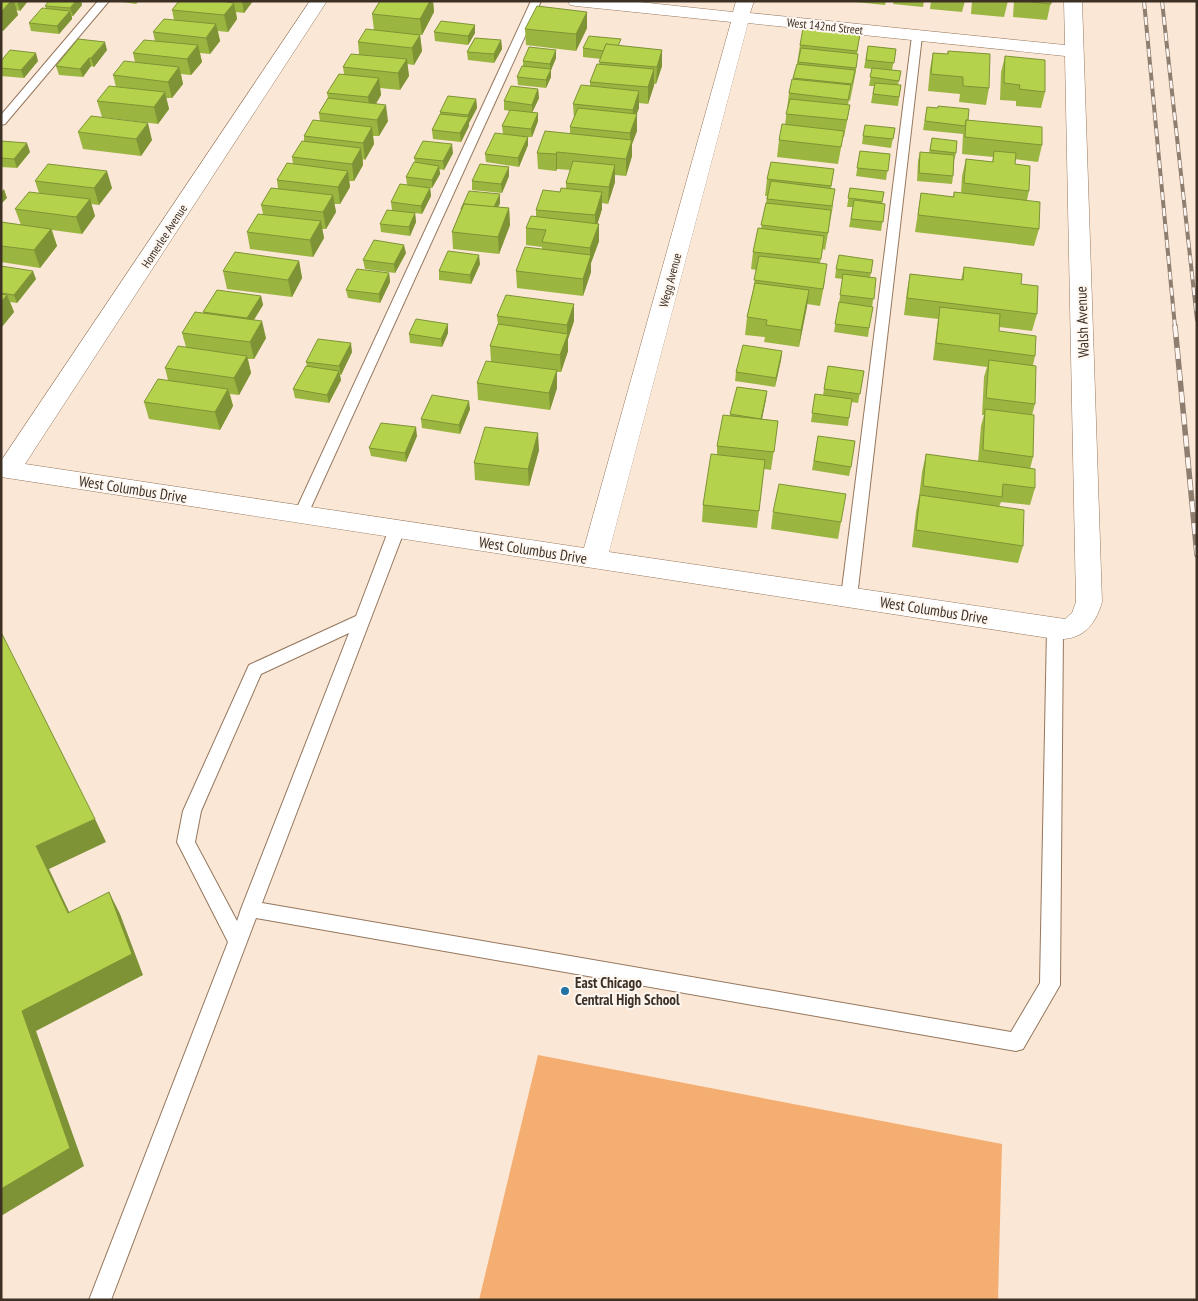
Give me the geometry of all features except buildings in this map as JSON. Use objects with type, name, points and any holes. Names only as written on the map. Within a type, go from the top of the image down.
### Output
[{"type":"street","name":"Homerlee Avenue","points":[[5,470],[319,1]]},
{"type":"street","name":"West 142nd Street","points":[[576,1],[743,9],[917,36],[1074,52]]},
{"type":"street","name":"Walsh Avenue","points":[[1060,629],[1077,627],[1085,617],[1089,602],[1073,1]]},
{"type":"street","name":"Wegg Avenue","points":[[594,559],[743,9]]},
{"type":"street","name":"West Columbus Drive","points":[[5,470],[1060,629]]},
{"type":"lane","points":[[1,122],[104,1]]},
{"type":"lane","points":[[301,514],[536,1]]},
{"type":"lane","points":[[849,597],[917,36]]},
{"type":"lane","points":[[100,1300],[237,940],[397,529]]},
{"type":"lane","points":[[237,940],[186,842],[192,811],[255,670],[363,619]]},
{"type":"lane","points":[[250,909],[1016,1042],[1050,985],[1060,629]]},
{"type":"shaded area","points":[[538,1055],[1002,1144],[998,1300],[479,1300]]},
{"type":"railway","points":[[1144,1],[1175,327]]},
{"type":"railway","points":[[1162,1],[1197,320]]},
{"type":"railway","points":[[1175,326],[1197,555]]},
{"type":"place","name":"East Chicago Central High School","points":[[565,991]]}]
